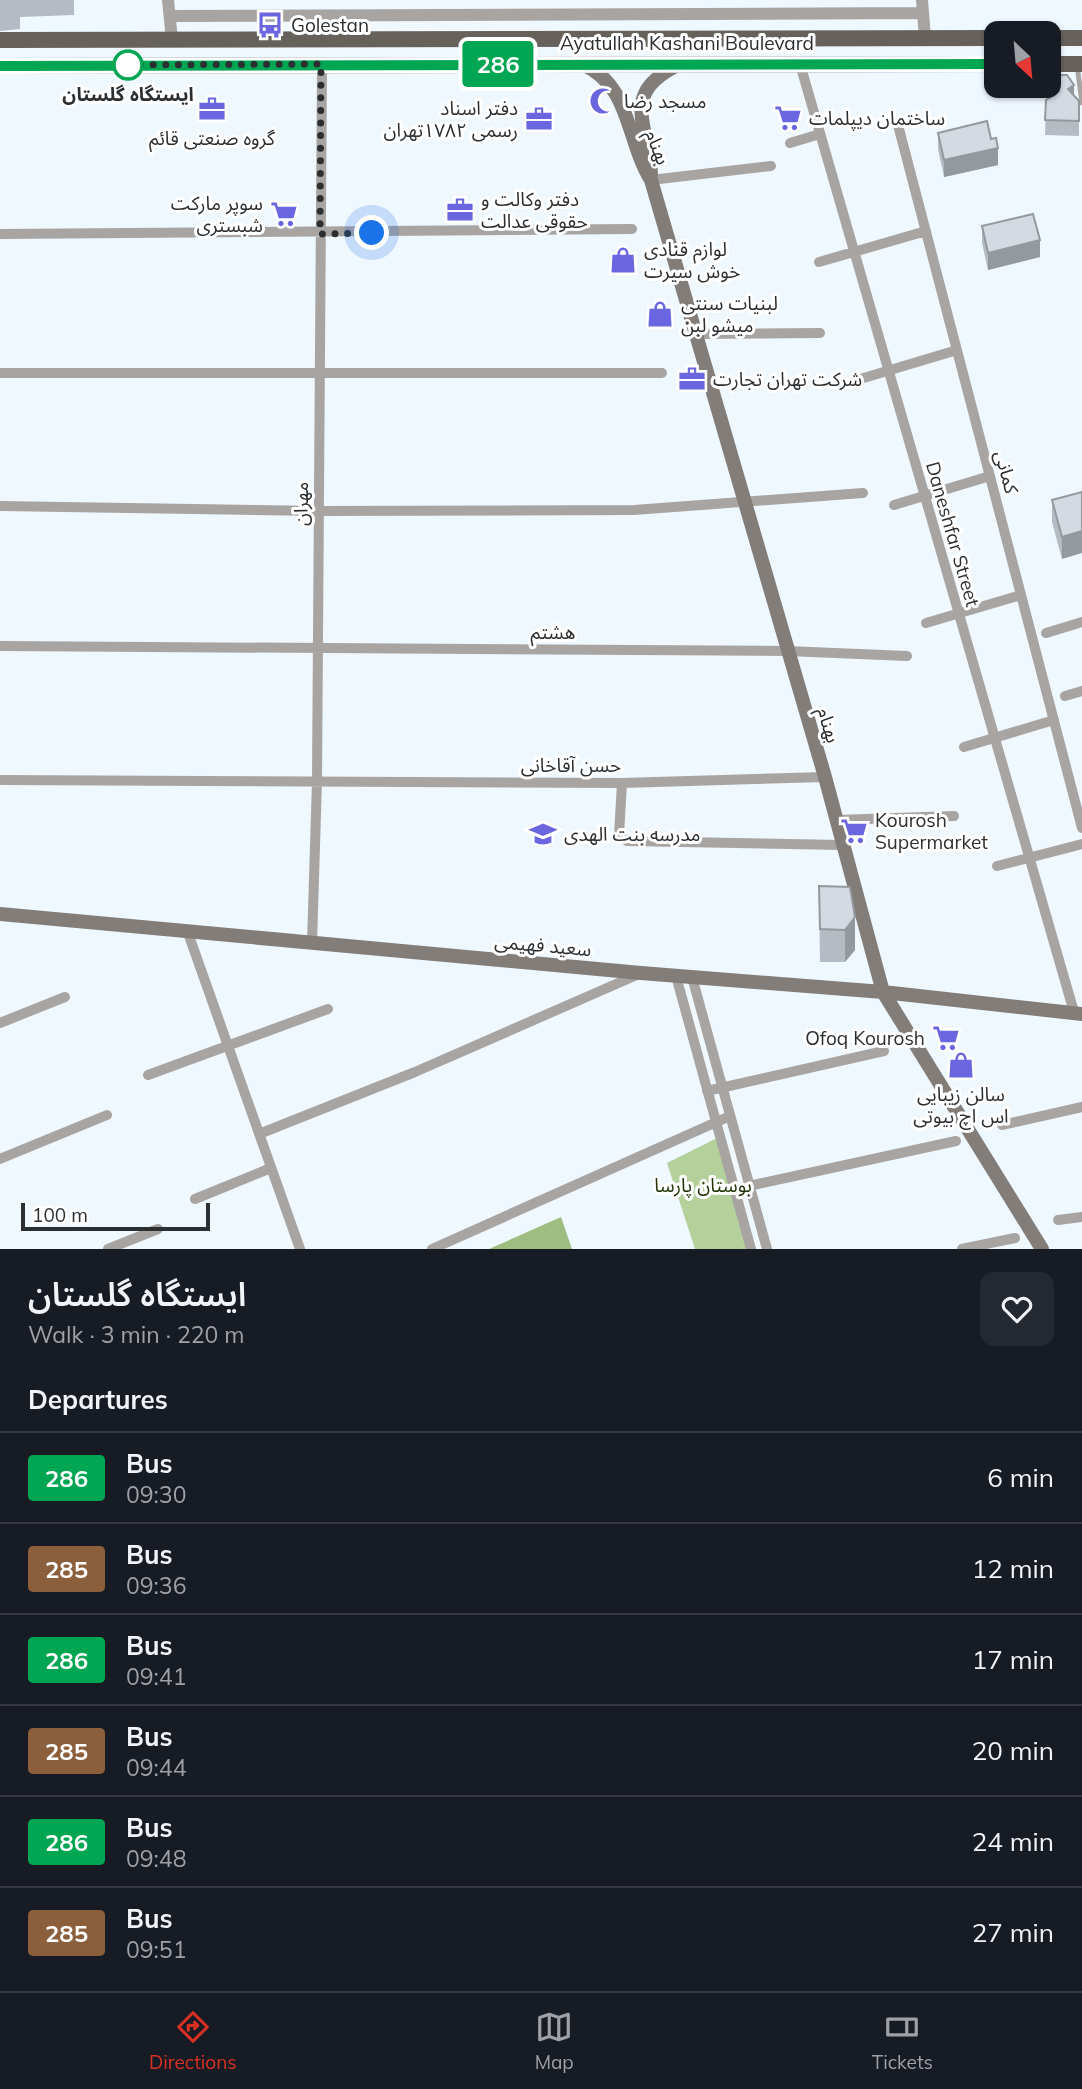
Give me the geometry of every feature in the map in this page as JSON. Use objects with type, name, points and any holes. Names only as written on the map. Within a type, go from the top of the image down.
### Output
[{"type":"main road","name":"Ayatullah Kashani Boulevard","points":[[0,40],[984,38]]},
{"type":"main road","points":[[1061,38],[1082,38]]},
{"type":"main road","points":[[624,106],[625,97],[630,94],[640,102],[652,81],[682,63]]},
{"type":"main road","name":"بهنام","points":[[581,64],[608,80],[624,106],[639,161],[651,180]]},
{"type":"main road","name":"Ayatullah Kashani Boulevard","points":[[0,66],[984,64]]},
{"type":"main road","points":[[1061,64],[1080,64]]},
{"type":"main road","name":"بهنام","points":[[640,102],[641,119],[651,159],[651,180],[743,501],[792,652],[883,992],[1041,1249]]},
{"type":"main road","name":"سعید فهیمی","points":[[0,914],[188,933],[883,992],[1078,1013]]},
{"type":"street","points":[[169,0],[172,40]]},
{"type":"street","points":[[549,0],[550,14]]},
{"type":"street","points":[[170,16],[550,14],[922,6],[925,38]]},
{"type":"street","name":"مهران","points":[[312,943],[317,781],[321,64]]},
{"type":"street","name":"Daneshfar Street","points":[[800,64],[1027,858],[1078,1013]]},
{"type":"street","name":"کمانی","points":[[898,125],[1082,828]]},
{"type":"street","points":[[790,143],[820,134]]},
{"type":"street","points":[[651,180],[771,166]]},
{"type":"street","points":[[0,234],[320,234],[632,229]]},
{"type":"street","points":[[819,262],[926,231]]},
{"type":"street","points":[[694,334],[820,333]]},
{"type":"street","points":[[857,380],[957,350]]},
{"type":"street","points":[[0,373],[662,373]]},
{"type":"street","points":[[894,505],[990,476]]},
{"type":"street","points":[[0,506],[319,511],[634,510],[863,493]]},
{"type":"street","points":[[926,623],[1021,595]]},
{"type":"street","points":[[1046,633],[1082,622]]},
{"type":"street","name":"هشتم","points":[[0,646],[792,652],[906,656]]},
{"type":"street","points":[[1065,696],[1082,691]]},
{"type":"street","points":[[964,747],[1054,720]]},
{"type":"street","name":"حسن آقاخانی","points":[[0,780],[622,783],[825,777]]},
{"type":"street","points":[[622,783],[619,835],[627,841],[842,845]]},
{"type":"street","points":[[836,820],[954,816]]},
{"type":"street","points":[[997,866],[1082,844]]},
{"type":"street","points":[[188,933],[300,1249]]},
{"type":"street","points":[[259,1134],[415,1072],[641,973]]},
{"type":"street","points":[[676,976],[751,1249]]},
{"type":"street","points":[[692,977],[767,1249]]},
{"type":"street","points":[[0,1023],[65,997]]},
{"type":"street","points":[[148,1075],[328,1010]]},
{"type":"street","points":[[708,1091],[884,1051]]},
{"type":"street","points":[[1002,1125],[1082,1107]]},
{"type":"street","points":[[0,1159],[107,1115]]},
{"type":"street","points":[[432,1249],[730,1116]]},
{"type":"street","points":[[735,1190],[956,1141]]},
{"type":"street","points":[[195,1199],[271,1168]]},
{"type":"street","points":[[1058,1220],[1082,1217]]},
{"type":"street","points":[[108,1249],[158,1229]]},
{"type":"street","points":[[962,1249],[1015,1238]]},
{"type":"lane","points":[[1080,64],[1082,103]]},
{"type":"green space","name":"بوستان پارسا","points":[[719,1137],[750,1249],[695,1249],[667,1163]]},
{"type":"green space","points":[[561,1217],[572,1249],[489,1249]]},
{"type":"building","points":[[1061,75],[1067,75],[1074,85],[1068,89],[1079,101],[1079,121],[1045,120],[1046,100],[1061,98]]},
{"type":"building","points":[[987,121],[991,139],[996,138],[998,148],[944,160],[938,133]]},
{"type":"building","points":[[1033,214],[1040,240],[988,253],[982,226]]},
{"type":"building","points":[[1082,492],[1082,531],[1062,537],[1052,500]]},
{"type":"building","points":[[819,886],[850,887],[855,917],[845,930],[820,929]]},
{"type":"bus line","name":"286","points":[[0,66],[984,64]]},
{"type":"place","name":"Golestan","points":[[270,25]]},
{"type":"place","name":"ایستگاه گلستان","points":[[128,65]]},
{"type":"place","name":"مسجد رضا","points":[[603,101]]},
{"type":"place","name":"گروه صنعتی قائم","points":[[212,109]]},
{"type":"place","name":"ساختمان دیپلمات","points":[[788,118]]},
{"type":"place","name":"دفتر اسناد رسمی ۱۷۸۲تهران","points":[[539,119]]},
{"type":"place","name":"دفتر وکالت و حقوقی عدالت","points":[[460,210]]},
{"type":"place","name":"سوپر مارکت شبستری","points":[[284,214]]},
{"type":"place","name":"لوازم قنادی خوش سیرت","points":[[623,260]]},
{"type":"place","name":"لبنیات سنتی میشو لبن","points":[[660,314]]},
{"type":"place","name":"شرکت تهران تجارت","points":[[692,379]]},
{"type":"place","name":"Kourosh Supermarket","points":[[854,831]]},
{"type":"place","name":"مدرسه بنت الهدی","points":[[543,834]]},
{"type":"place","name":"Ofoq Kourosh","points":[[946,1038]]},
{"type":"place","name":"سالن زیبایی اس اچ بیوتی","points":[[961,1065]]},
{"type":"route","points":[[128,65],[321,64],[320,234],[372,233]]}]
